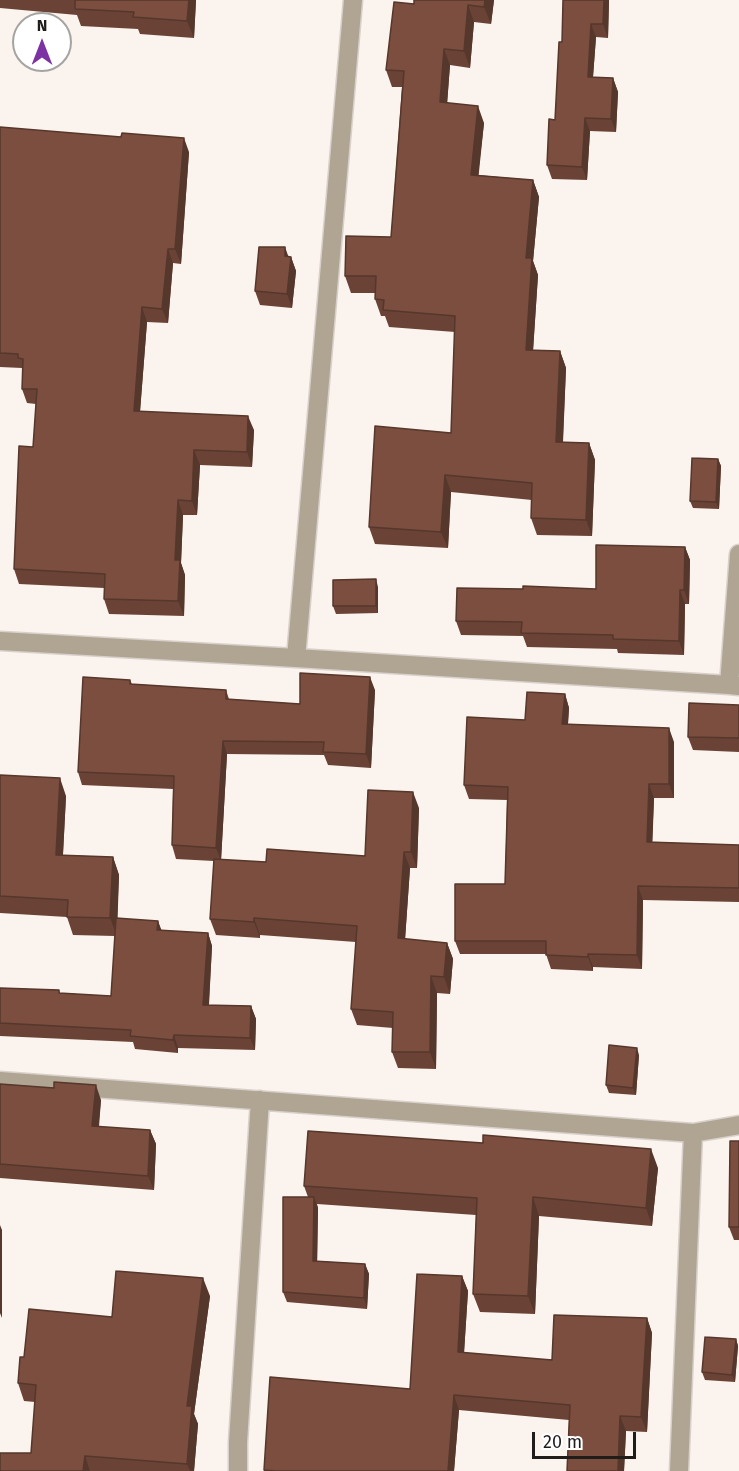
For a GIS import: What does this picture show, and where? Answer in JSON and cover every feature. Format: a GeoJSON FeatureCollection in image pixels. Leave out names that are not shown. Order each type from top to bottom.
{"type":"FeatureCollection","features":[{"type":"Feature","properties":{"kind":"street"},"geometry":{"type":"LineString","coordinates":[[296,658],[353,0]]}},
{"type":"Feature","properties":{"kind":"street"},"geometry":{"type":"LineString","coordinates":[[0,641],[734,686],[739,554]]}},
{"type":"Feature","properties":{"kind":"street"},"geometry":{"type":"LineString","coordinates":[[0,1081],[693,1133],[739,1125]]}},
{"type":"Feature","properties":{"kind":"street"},"geometry":{"type":"LineString","coordinates":[[238,1471],[260,1100]]}},
{"type":"Feature","properties":{"kind":"street"},"geometry":{"type":"LineString","coordinates":[[679,1471],[693,1133]]}},
{"type":"Feature","properties":{"kind":"building"},"geometry":{"type":"Polygon","coordinates":[[[75,0],[189,0],[187,21],[133,17],[134,12],[75,9],[75,0]]]}},
{"type":"Feature","properties":{"kind":"building"},"geometry":{"type":"Polygon","coordinates":[[[414,0],[485,0],[484,7],[468,5],[464,51],[444,49],[440,102],[478,106],[471,175],[533,180],[526,258],[532,258],[526,350],[560,351],[556,442],[589,443],[586,520],[531,518],[532,483],[445,475],[441,532],[369,527],[375,426],[451,433],[455,316],[383,310],[384,300],[375,299],[376,276],[345,276],[346,236],[391,237],[404,71],[386,70],[394,2],[414,4],[414,0]]]}},
{"type":"Feature","properties":{"kind":"building"},"geometry":{"type":"Polygon","coordinates":[[[563,0],[604,0],[603,24],[591,24],[588,77],[613,78],[611,119],[585,118],[582,167],[547,165],[549,119],[555,120],[563,0]]]}},
{"type":"Feature","properties":{"kind":"building"},"geometry":{"type":"Polygon","coordinates":[[[0,127],[121,137],[122,133],[184,138],[175,249],[168,249],[162,309],[142,307],[134,411],[248,416],[247,452],[194,450],[192,501],[178,500],[175,560],[180,560],[178,601],[104,599],[105,574],[14,569],[19,446],[33,447],[37,389],[22,389],[23,359],[18,358],[18,354],[0,353],[0,127]]]}},
{"type":"Feature","properties":{"kind":"building"},"geometry":{"type":"Polygon","coordinates":[[[259,247],[285,247],[285,256],[291,257],[287,294],[255,291],[259,247]]]}},
{"type":"Feature","properties":{"kind":"building"},"geometry":{"type":"Polygon","coordinates":[[[692,458],[718,459],[716,502],[690,501],[692,458]]]}},
{"type":"Feature","properties":{"kind":"building"},"geometry":{"type":"Polygon","coordinates":[[[596,545],[685,547],[684,590],[680,590],[679,641],[613,639],[613,635],[521,633],[522,622],[456,621],[457,588],[523,589],[523,586],[596,589],[596,545]]]}},
{"type":"Feature","properties":{"kind":"building"},"geometry":{"type":"Polygon","coordinates":[[[376,579],[376,606],[333,606],[333,580],[376,579]]]}},
{"type":"Feature","properties":{"kind":"building"},"geometry":{"type":"Polygon","coordinates":[[[300,673],[370,677],[366,754],[323,752],[324,742],[223,741],[216,848],[172,845],[174,776],[78,772],[83,677],[130,680],[130,684],[226,690],[226,699],[300,704],[300,673]]]}},
{"type":"Feature","properties":{"kind":"building"},"geometry":{"type":"Polygon","coordinates":[[[527,692],[565,694],[562,724],[669,728],[669,784],[649,784],[647,842],[739,845],[739,888],[638,886],[637,955],[588,954],[588,957],[546,955],[546,941],[455,941],[455,884],[505,884],[508,787],[464,785],[467,717],[525,720],[527,692]]]}},
{"type":"Feature","properties":{"kind":"building"},"geometry":{"type":"Polygon","coordinates":[[[689,703],[739,705],[739,738],[688,737],[689,703]]]}},
{"type":"Feature","properties":{"kind":"building"},"geometry":{"type":"Polygon","coordinates":[[[0,775],[60,778],[56,855],[113,857],[110,918],[67,917],[68,900],[0,896],[0,775]]]}},
{"type":"Feature","properties":{"kind":"building"},"geometry":{"type":"Polygon","coordinates":[[[368,790],[413,792],[411,852],[404,852],[398,938],[447,943],[444,977],[431,976],[430,1052],[392,1052],[393,1012],[351,1009],[357,926],[254,918],[254,922],[210,919],[214,859],[266,862],[267,849],[365,856],[368,790]]]}},
{"type":"Feature","properties":{"kind":"building"},"geometry":{"type":"Polygon","coordinates":[[[116,918],[158,921],[157,930],[208,933],[203,1005],[251,1006],[250,1038],[174,1035],[173,1040],[130,1036],[131,1030],[0,1023],[0,988],[59,990],[59,993],[111,996],[116,918]]]}},
{"type":"Feature","properties":{"kind":"building"},"geometry":{"type":"Polygon","coordinates":[[[609,1045],[637,1048],[633,1088],[606,1085],[609,1045]]]}},
{"type":"Feature","properties":{"kind":"building"},"geometry":{"type":"Polygon","coordinates":[[[54,1082],[96,1085],[92,1126],[150,1130],[148,1176],[0,1164],[0,1084],[54,1088],[54,1082]]]}},
{"type":"Feature","properties":{"kind":"building"},"geometry":{"type":"Polygon","coordinates":[[[308,1131],[483,1143],[483,1135],[651,1149],[646,1208],[533,1197],[528,1296],[473,1294],[477,1198],[304,1186],[308,1131]]]}},
{"type":"Feature","properties":{"kind":"building"},"geometry":{"type":"Polygon","coordinates":[[[730,1141],[739,1141],[739,1227],[729,1227],[730,1141]]]}},
{"type":"Feature","properties":{"kind":"building"},"geometry":{"type":"Polygon","coordinates":[[[283,1197],[314,1197],[313,1261],[365,1264],[364,1298],[283,1292],[283,1197]]]}},
{"type":"Feature","properties":{"kind":"building"},"geometry":{"type":"Polygon","coordinates":[[[116,1271],[203,1278],[187,1406],[192,1406],[187,1464],[85,1456],[83,1471],[0,1471],[0,1453],[31,1453],[36,1385],[18,1383],[20,1357],[24,1357],[29,1309],[112,1317],[116,1271]]]}},
{"type":"Feature","properties":{"kind":"building"},"geometry":{"type":"Polygon","coordinates":[[[417,1274],[462,1276],[458,1352],[552,1360],[554,1315],[647,1318],[641,1417],[620,1416],[618,1471],[567,1471],[570,1405],[454,1395],[448,1471],[264,1470],[270,1377],[410,1389],[417,1274]]]}},
{"type":"Feature","properties":{"kind":"building"},"geometry":{"type":"Polygon","coordinates":[[[705,1337],[736,1339],[732,1375],[702,1372],[705,1337]]]}}]}
